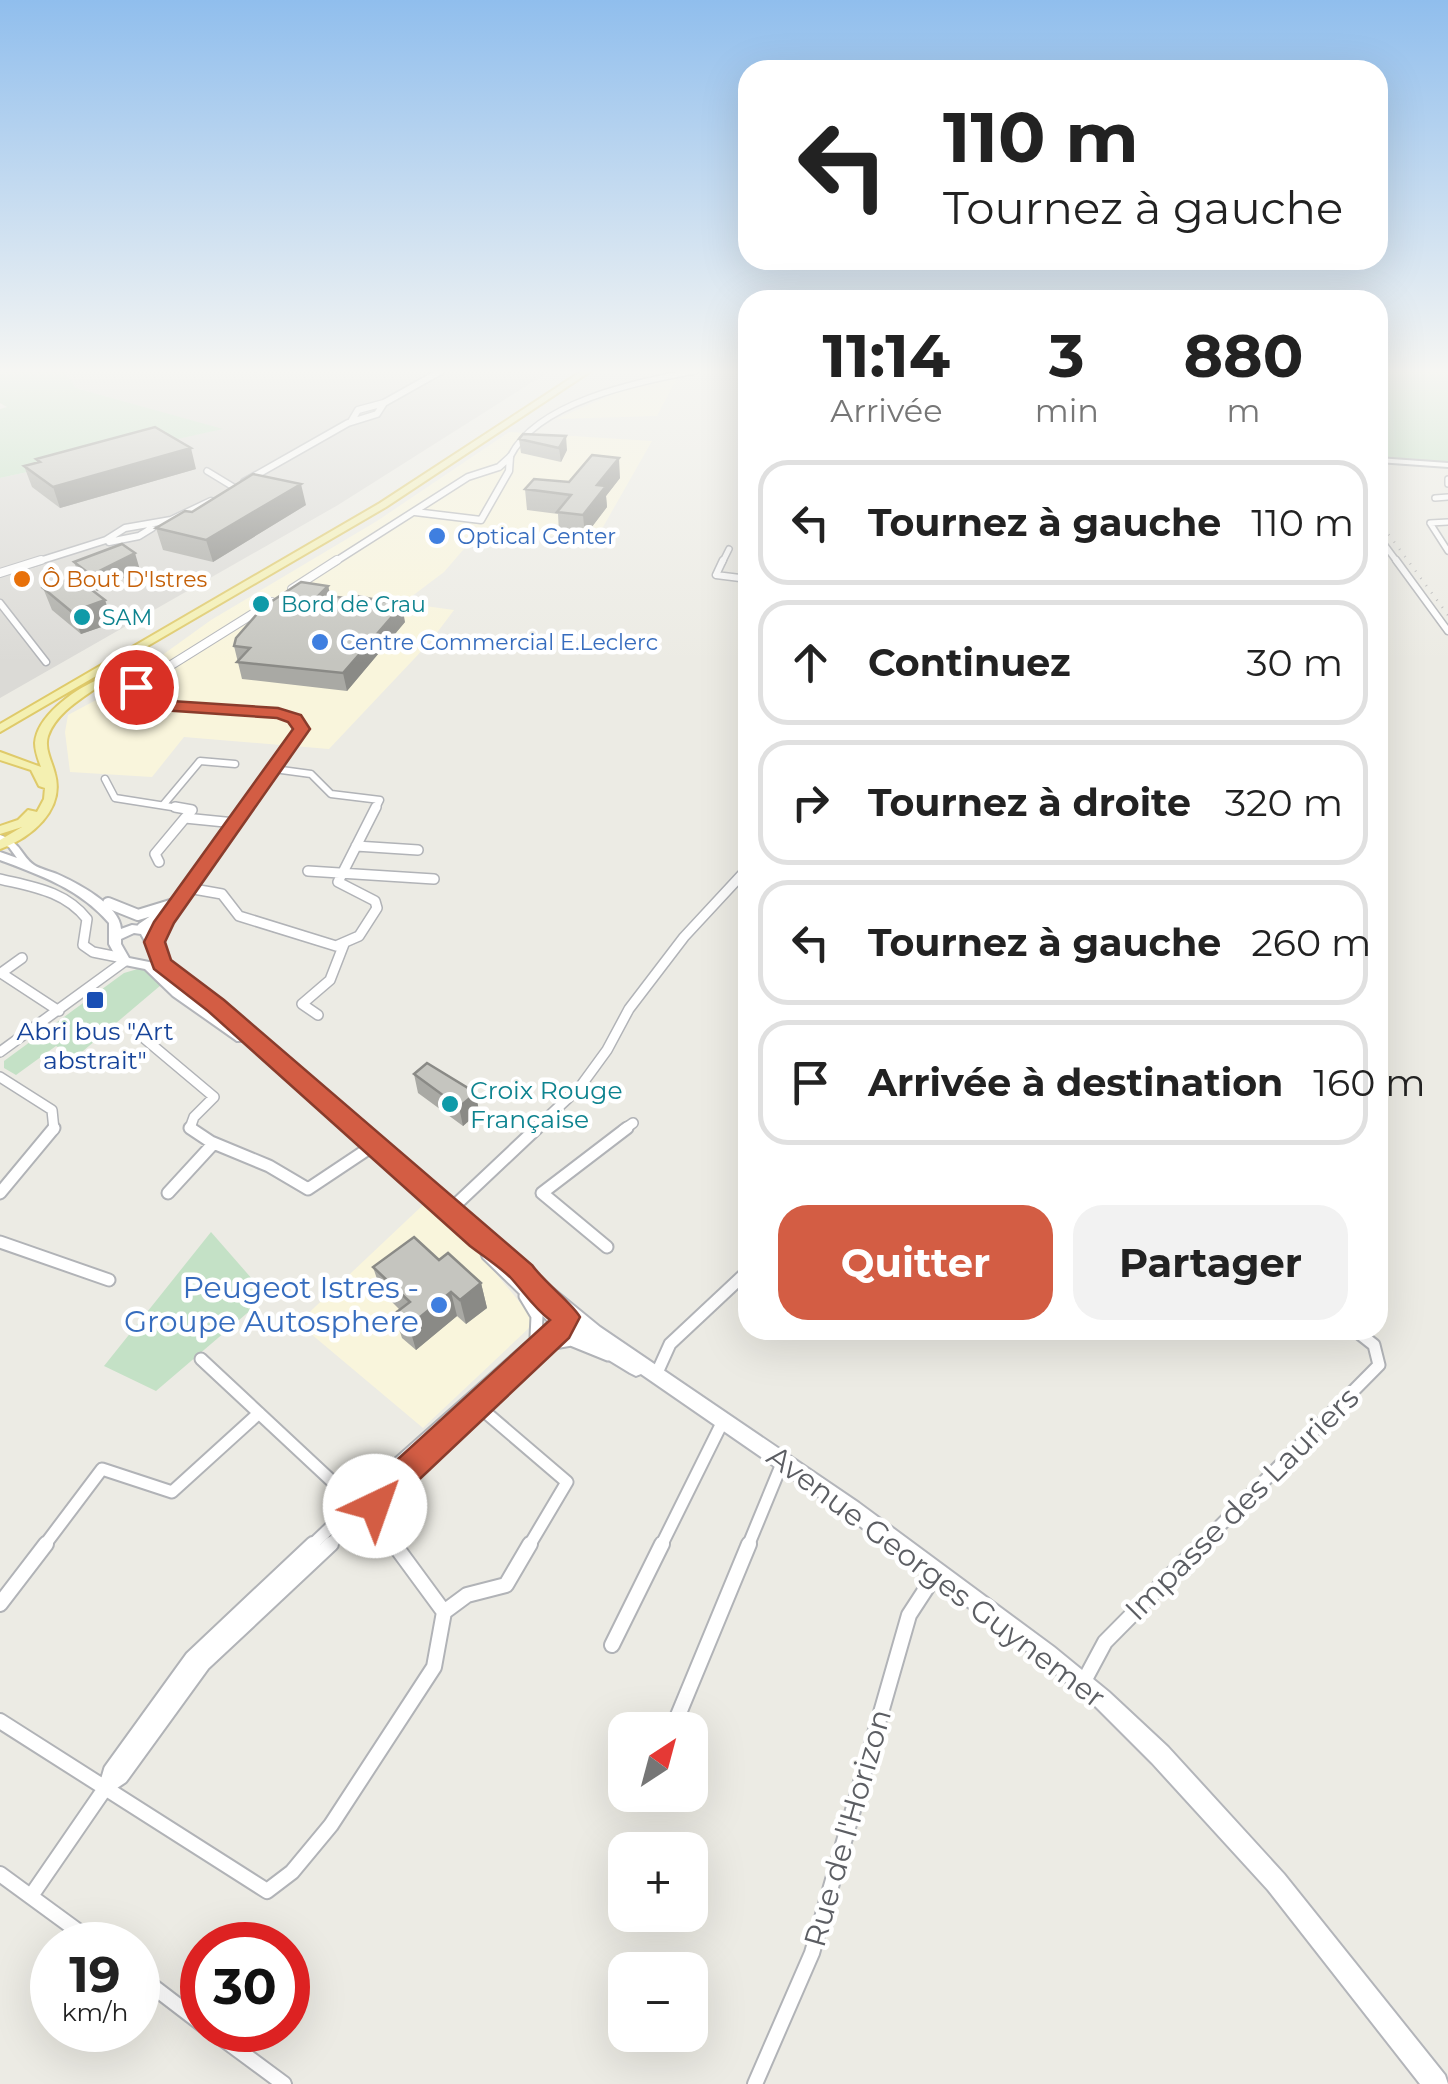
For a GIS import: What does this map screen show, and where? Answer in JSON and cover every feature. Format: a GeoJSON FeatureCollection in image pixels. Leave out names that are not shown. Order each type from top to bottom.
{"type":"FeatureCollection","features":[{"type":"Feature","properties":{"kind":"main road"},"geometry":{"type":"LineString","coordinates":[[0,730],[383,506],[440,468]]}},
{"type":"Feature","properties":{"kind":"main road"},"geometry":{"type":"LineString","coordinates":[[3,837],[35,824],[50,798],[51,778],[41,756],[43,734],[64,706],[281,565]]}},
{"type":"Feature","properties":{"kind":"main road"},"geometry":{"type":"LineString","coordinates":[[0,719],[100,671]]}},
{"type":"Feature","properties":{"kind":"main road"},"geometry":{"type":"LineString","coordinates":[[0,756],[24,761],[42,777],[41,803],[3,837]]}},
{"type":"Feature","properties":{"kind":"main road","name":"Avenue Georges Guynemer"},"geometry":{"type":"LineString","coordinates":[[3,837],[26,862],[73,879],[139,928],[167,969],[216,1006],[449,1211],[562,1320],[783,1461],[1083,1684],[1160,1755],[1276,1882],[1436,2084]]}},
{"type":"Feature","properties":{"kind":"main road"},"geometry":{"type":"LineString","coordinates":[[0,856],[52,875],[89,896],[115,922],[117,938],[131,962],[156,948]]}},
{"type":"Feature","properties":{"kind":"main road"},"geometry":{"type":"LineString","coordinates":[[117,938],[139,928]]}},
{"type":"Feature","properties":{"kind":"main road","name":"Avenue Georges Guynemer"},"geometry":{"type":"LineString","coordinates":[[131,962],[264,1050]]}},
{"type":"Feature","properties":{"kind":"main road","name":"Avenue Georges Guynemer"},"geometry":{"type":"LineString","coordinates":[[519,1277],[617,1354]]}},
{"type":"Feature","properties":{"kind":"street"},"geometry":{"type":"LineString","coordinates":[[0,573],[160,523],[269,468]]}},
{"type":"Feature","properties":{"kind":"street"},"geometry":{"type":"LineString","coordinates":[[156,948],[178,902],[302,729],[294,718],[267,712],[152,705],[138,697],[136,687],[468,477],[493,468]]}},
{"type":"Feature","properties":{"kind":"street"},"geometry":{"type":"LineString","coordinates":[[416,512],[481,520],[507,468]]}},
{"type":"Feature","properties":{"kind":"street"},"geometry":{"type":"LineString","coordinates":[[485,470],[505,477]]}},
{"type":"Feature","properties":{"kind":"street"},"geometry":{"type":"LineString","coordinates":[[207,471],[235,488]]}},
{"type":"Feature","properties":{"kind":"street"},"geometry":{"type":"LineString","coordinates":[[1436,498],[1448,497]]}},
{"type":"Feature","properties":{"kind":"street"},"geometry":{"type":"LineString","coordinates":[[1448,522],[1430,524],[1448,550]]}},
{"type":"Feature","properties":{"kind":"street"},"geometry":{"type":"LineString","coordinates":[[729,549],[716,575],[738,577]]}},
{"type":"Feature","properties":{"kind":"street"},"geometry":{"type":"LineString","coordinates":[[1388,550],[1448,631]]}},
{"type":"Feature","properties":{"kind":"street"},"geometry":{"type":"LineString","coordinates":[[0,603],[46,662]]}},
{"type":"Feature","properties":{"kind":"street"},"geometry":{"type":"LineString","coordinates":[[164,804],[200,762],[235,764]]}},
{"type":"Feature","properties":{"kind":"street"},"geometry":{"type":"LineString","coordinates":[[188,888],[222,894],[239,916],[284,933],[336,946],[359,936],[377,908],[368,895],[338,882],[380,800],[330,794],[311,774],[274,770]]}},
{"type":"Feature","properties":{"kind":"street"},"geometry":{"type":"LineString","coordinates":[[106,779],[114,798],[192,810],[155,854],[159,862]]}},
{"type":"Feature","properties":{"kind":"street"},"geometry":{"type":"LineString","coordinates":[[185,818],[235,823]]}},
{"type":"Feature","properties":{"kind":"street"},"geometry":{"type":"LineString","coordinates":[[356,846],[418,850]]}},
{"type":"Feature","properties":{"kind":"street"},"geometry":{"type":"LineString","coordinates":[[308,871],[434,878]]}},
{"type":"Feature","properties":{"kind":"street"},"geometry":{"type":"LineString","coordinates":[[0,879],[42,890],[74,904],[87,919],[83,945],[93,952],[131,962]]}},
{"type":"Feature","properties":{"kind":"street"},"geometry":{"type":"LineString","coordinates":[[449,1211],[580,1087],[607,1050],[629,1009],[684,937],[738,879]]}},
{"type":"Feature","properties":{"kind":"street"},"geometry":{"type":"LineString","coordinates":[[108,903],[138,914],[178,902]]}},
{"type":"Feature","properties":{"kind":"street"},"geometry":{"type":"LineString","coordinates":[[139,928],[178,902]]}},
{"type":"Feature","properties":{"kind":"street"},"geometry":{"type":"LineString","coordinates":[[93,952],[117,938]]}},
{"type":"Feature","properties":{"kind":"street"},"geometry":{"type":"LineString","coordinates":[[318,1016],[302,1004],[330,980],[344,944]]}},
{"type":"Feature","properties":{"kind":"street"},"geometry":{"type":"LineString","coordinates":[[22,958],[0,973],[59,1010]]}},
{"type":"Feature","properties":{"kind":"street"},"geometry":{"type":"LineString","coordinates":[[0,1052],[131,962]]}},
{"type":"Feature","properties":{"kind":"street"},"geometry":{"type":"LineString","coordinates":[[144,1039],[214,1097],[194,1116],[190,1128],[212,1144],[279,1172],[299,1187],[308,1189],[374,1145]]}},
{"type":"Feature","properties":{"kind":"street"},"geometry":{"type":"LineString","coordinates":[[0,1077],[52,1110],[54,1132],[0,1193]]}},
{"type":"Feature","properties":{"kind":"street"},"geometry":{"type":"LineString","coordinates":[[607,1247],[542,1193],[633,1123]]}},
{"type":"Feature","properties":{"kind":"street"},"geometry":{"type":"LineString","coordinates":[[168,1193],[212,1144]]}},
{"type":"Feature","properties":{"kind":"street"},"geometry":{"type":"LineString","coordinates":[[0,1242],[109,1280]]}},
{"type":"Feature","properties":{"kind":"street"},"geometry":{"type":"LineString","coordinates":[[519,1277],[537,1316],[538,1343]]}},
{"type":"Feature","properties":{"kind":"street"},"geometry":{"type":"LineString","coordinates":[[651,1374],[670,1344],[738,1281]]}},
{"type":"Feature","properties":{"kind":"street"},"geometry":{"type":"LineString","coordinates":[[106,1787],[121,1777],[212,1654],[352,1525],[372,1517],[374,1502],[562,1320]]}},
{"type":"Feature","properties":{"kind":"street"},"geometry":{"type":"LineString","coordinates":[[31,1896],[106,1787],[112,1770],[192,1658],[332,1526],[356,1496],[538,1343],[571,1340],[617,1354]]}},
{"type":"Feature","properties":{"kind":"street","name":"Impasse des Lauriers"},"geometry":{"type":"LineString","coordinates":[[1083,1684],[1105,1642],[1379,1366],[1374,1345],[1368,1340]]}},
{"type":"Feature","properties":{"kind":"street"},"geometry":{"type":"LineString","coordinates":[[201,1359],[356,1496],[374,1502]]}},
{"type":"Feature","properties":{"kind":"street"},"geometry":{"type":"LineString","coordinates":[[0,1721],[267,1891],[292,1872],[331,1825],[434,1667],[444,1612],[467,1595],[506,1585],[567,1482],[478,1405]]}},
{"type":"Feature","properties":{"kind":"street"},"geometry":{"type":"LineString","coordinates":[[0,1604],[102,1470],[172,1492],[259,1413]]}},
{"type":"Feature","properties":{"kind":"street"},"geometry":{"type":"LineString","coordinates":[[612,1644],[723,1420]]}},
{"type":"Feature","properties":{"kind":"street"},"geometry":{"type":"LineString","coordinates":[[679,1712],[783,1461]]}},
{"type":"Feature","properties":{"kind":"street"},"geometry":{"type":"LineString","coordinates":[[342,1512],[352,1525]]}},
{"type":"Feature","properties":{"kind":"street"},"geometry":{"type":"LineString","coordinates":[[372,1517],[414,1566],[420,1584],[444,1612]]}},
{"type":"Feature","properties":{"kind":"street","name":"Rue de l'Horizon"},"geometry":{"type":"LineString","coordinates":[[755,2084],[812,1953],[910,1615],[937,1572]]}},
{"type":"Feature","properties":{"kind":"street"},"geometry":{"type":"LineString","coordinates":[[0,1874],[66,1922]]}},
{"type":"Feature","properties":{"kind":"street"},"geometry":{"type":"LineString","coordinates":[[160,1992],[180,2007]]}},
{"type":"Feature","properties":{"kind":"street"},"geometry":{"type":"LineString","coordinates":[[241,2052],[284,2084]]}},
{"type":"Feature","properties":{"kind":"shaded area"},"geometry":{"type":"Polygon","coordinates":[[[44,468],[396,468],[0,698],[0,478],[44,468]]]}},
{"type":"Feature","properties":{"kind":"shaded area"},"geometry":{"type":"Polygon","coordinates":[[[455,468],[636,468],[595,541],[482,528],[444,572],[403,603],[454,610],[430,642],[329,749],[184,737],[152,777],[70,772],[65,732],[68,715],[111,692],[211,620],[377,521],[455,468]]]}},
{"type":"Feature","properties":{"kind":"shaded area"},"geometry":{"type":"Polygon","coordinates":[[[423,1205],[473,1246],[532,1317],[529,1328],[423,1428],[298,1323],[423,1205]]]}},
{"type":"Feature","properties":{"kind":"green space"},"geometry":{"type":"Polygon","coordinates":[[[0,468],[44,468],[0,478],[0,468]]]}},
{"type":"Feature","properties":{"kind":"green space"},"geometry":{"type":"Polygon","coordinates":[[[141,968],[161,985],[76,1057],[56,1046],[16,1075],[4,1068],[4,1061],[124,973],[141,968]]]}},
{"type":"Feature","properties":{"kind":"green space"},"geometry":{"type":"Polygon","coordinates":[[[211,1232],[267,1296],[156,1391],[104,1366],[211,1232]]]}},
{"type":"Feature","properties":{"kind":"building"},"geometry":{"type":"Polygon","coordinates":[[[27,468],[119,468],[53,487],[27,468]]]}},
{"type":"Feature","properties":{"kind":"building"},"geometry":{"type":"Polygon","coordinates":[[[581,468],[611,468],[597,485],[606,486],[583,515],[557,512],[571,495],[525,489],[534,479],[569,482],[581,468]]]}},
{"type":"Feature","properties":{"kind":"building"},"geometry":{"type":"Polygon","coordinates":[[[253,474],[301,484],[206,540],[156,528],[185,511],[192,512],[253,474]]]}},
{"type":"Feature","properties":{"kind":"building"},"geometry":{"type":"Polygon","coordinates":[[[122,544],[135,553],[91,575],[74,562],[122,544]]]}},
{"type":"Feature","properties":{"kind":"building"},"geometry":{"type":"Polygon","coordinates":[[[75,577],[105,600],[72,612],[43,588],[75,577]]]}},
{"type":"Feature","properties":{"kind":"building","name":"Centre Commercial E.Leclerc"},"geometry":{"type":"Polygon","coordinates":[[[301,582],[328,586],[319,595],[355,599],[358,596],[402,605],[343,673],[237,662],[250,648],[234,646],[236,638],[263,607],[301,582]]]}},
{"type":"Feature","properties":{"kind":"building"},"geometry":{"type":"Polygon","coordinates":[[[427,1063],[476,1093],[459,1107],[414,1074],[427,1063]]]}},
{"type":"Feature","properties":{"kind":"building"},"geometry":{"type":"Polygon","coordinates":[[[414,1237],[439,1260],[448,1253],[481,1283],[460,1300],[451,1292],[409,1326],[394,1314],[410,1302],[373,1267],[414,1237]]]}},
{"type":"Feature","properties":{"kind":"railway"},"geometry":{"type":"LineString","coordinates":[[1388,534],[1448,615]]}},
{"type":"Feature","properties":{"kind":"place","name":"Optical Center"},"geometry":{"type":"Point","coordinates":[437,536]}},
{"type":"Feature","properties":{"kind":"place","name":"Ô Bout D'Istres"},"geometry":{"type":"Point","coordinates":[22,579]}},
{"type":"Feature","properties":{"kind":"place","name":"Bord de Crau"},"geometry":{"type":"Point","coordinates":[261,604]}},
{"type":"Feature","properties":{"kind":"place","name":"SAM"},"geometry":{"type":"Point","coordinates":[82,617]}},
{"type":"Feature","properties":{"kind":"place","name":"Centre Commercial E.Leclerc"},"geometry":{"type":"Point","coordinates":[320,642]}},
{"type":"Feature","properties":{"kind":"place","name":"Abri bus \"Art abstrait\""},"geometry":{"type":"Point","coordinates":[95,1000]}},
{"type":"Feature","properties":{"kind":"place","name":"Croix Rouge Française"},"geometry":{"type":"Point","coordinates":[450,1104]}},
{"type":"Feature","properties":{"kind":"place","name":"Peugeot Istres - Groupe Autosphere"},"geometry":{"type":"Point","coordinates":[439,1305]}},
{"type":"Feature","properties":{"kind":"route"},"geometry":{"type":"LineString","coordinates":[[136,687],[138,697],[152,705],[278,713],[294,718],[302,729],[164,922],[155,942],[162,964],[252,1036],[479,1238],[502,1254],[522,1272],[540,1297],[566,1317],[559,1330],[374,1502],[375,1506]]}}]}
